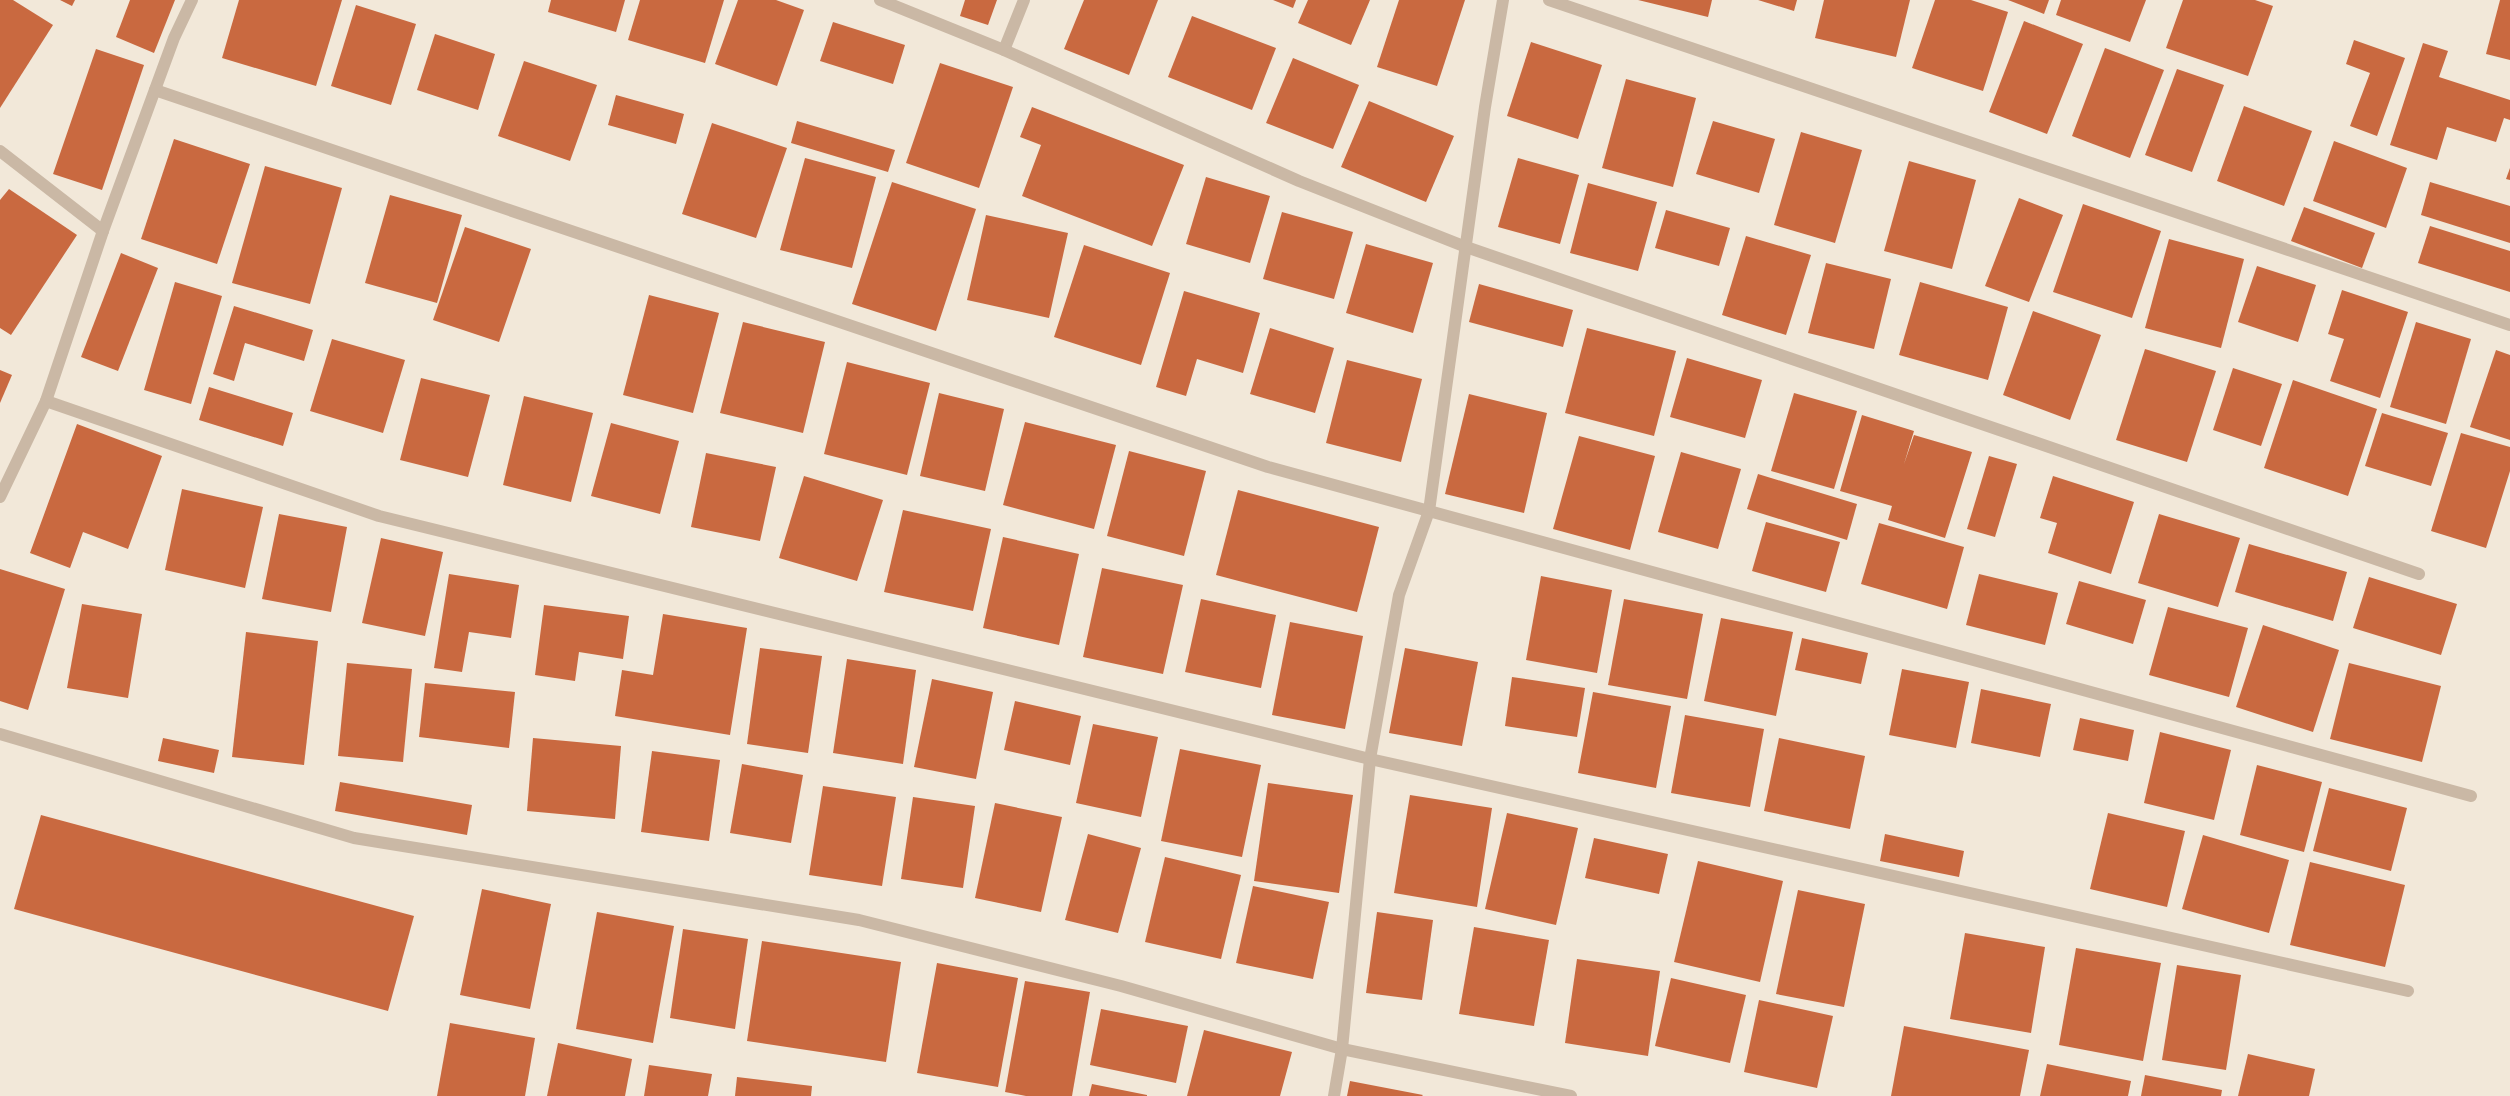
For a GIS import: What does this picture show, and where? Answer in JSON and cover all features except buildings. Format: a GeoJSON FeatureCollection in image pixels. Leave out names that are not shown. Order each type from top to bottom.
{"type":"FeatureCollection","features":[{"type":"Feature","properties":{"kind":"street"},"geometry":{"type":"LineString","coordinates":[[0,497],[46,401],[103,231],[174,38],[192,0]]}},
{"type":"Feature","properties":{"kind":"street"},"geometry":{"type":"LineString","coordinates":[[880,0],[1004,50],[1299,181],[1466,247],[2420,574]]}},
{"type":"Feature","properties":{"kind":"street"},"geometry":{"type":"LineString","coordinates":[[1004,50],[1024,0]]}},
{"type":"Feature","properties":{"kind":"street"},"geometry":{"type":"LineString","coordinates":[[1334,1096],[1342,1050],[1370,759],[1399,595],[1429,511],[1485,107],[1503,0]]}},
{"type":"Feature","properties":{"kind":"street"},"geometry":{"type":"LineString","coordinates":[[1549,0],[2510,325]]}},
{"type":"Feature","properties":{"kind":"street"},"geometry":{"type":"LineString","coordinates":[[155,90],[1268,467],[2472,796]]}},
{"type":"Feature","properties":{"kind":"street"},"geometry":{"type":"LineString","coordinates":[[0,151],[103,231]]}},
{"type":"Feature","properties":{"kind":"street"},"geometry":{"type":"LineString","coordinates":[[46,401],[379,516],[1370,759],[2408,991]]}},
{"type":"Feature","properties":{"kind":"street"},"geometry":{"type":"LineString","coordinates":[[0,734],[354,838],[859,920],[1121,986],[1342,1050],[1571,1096]]}}]}
